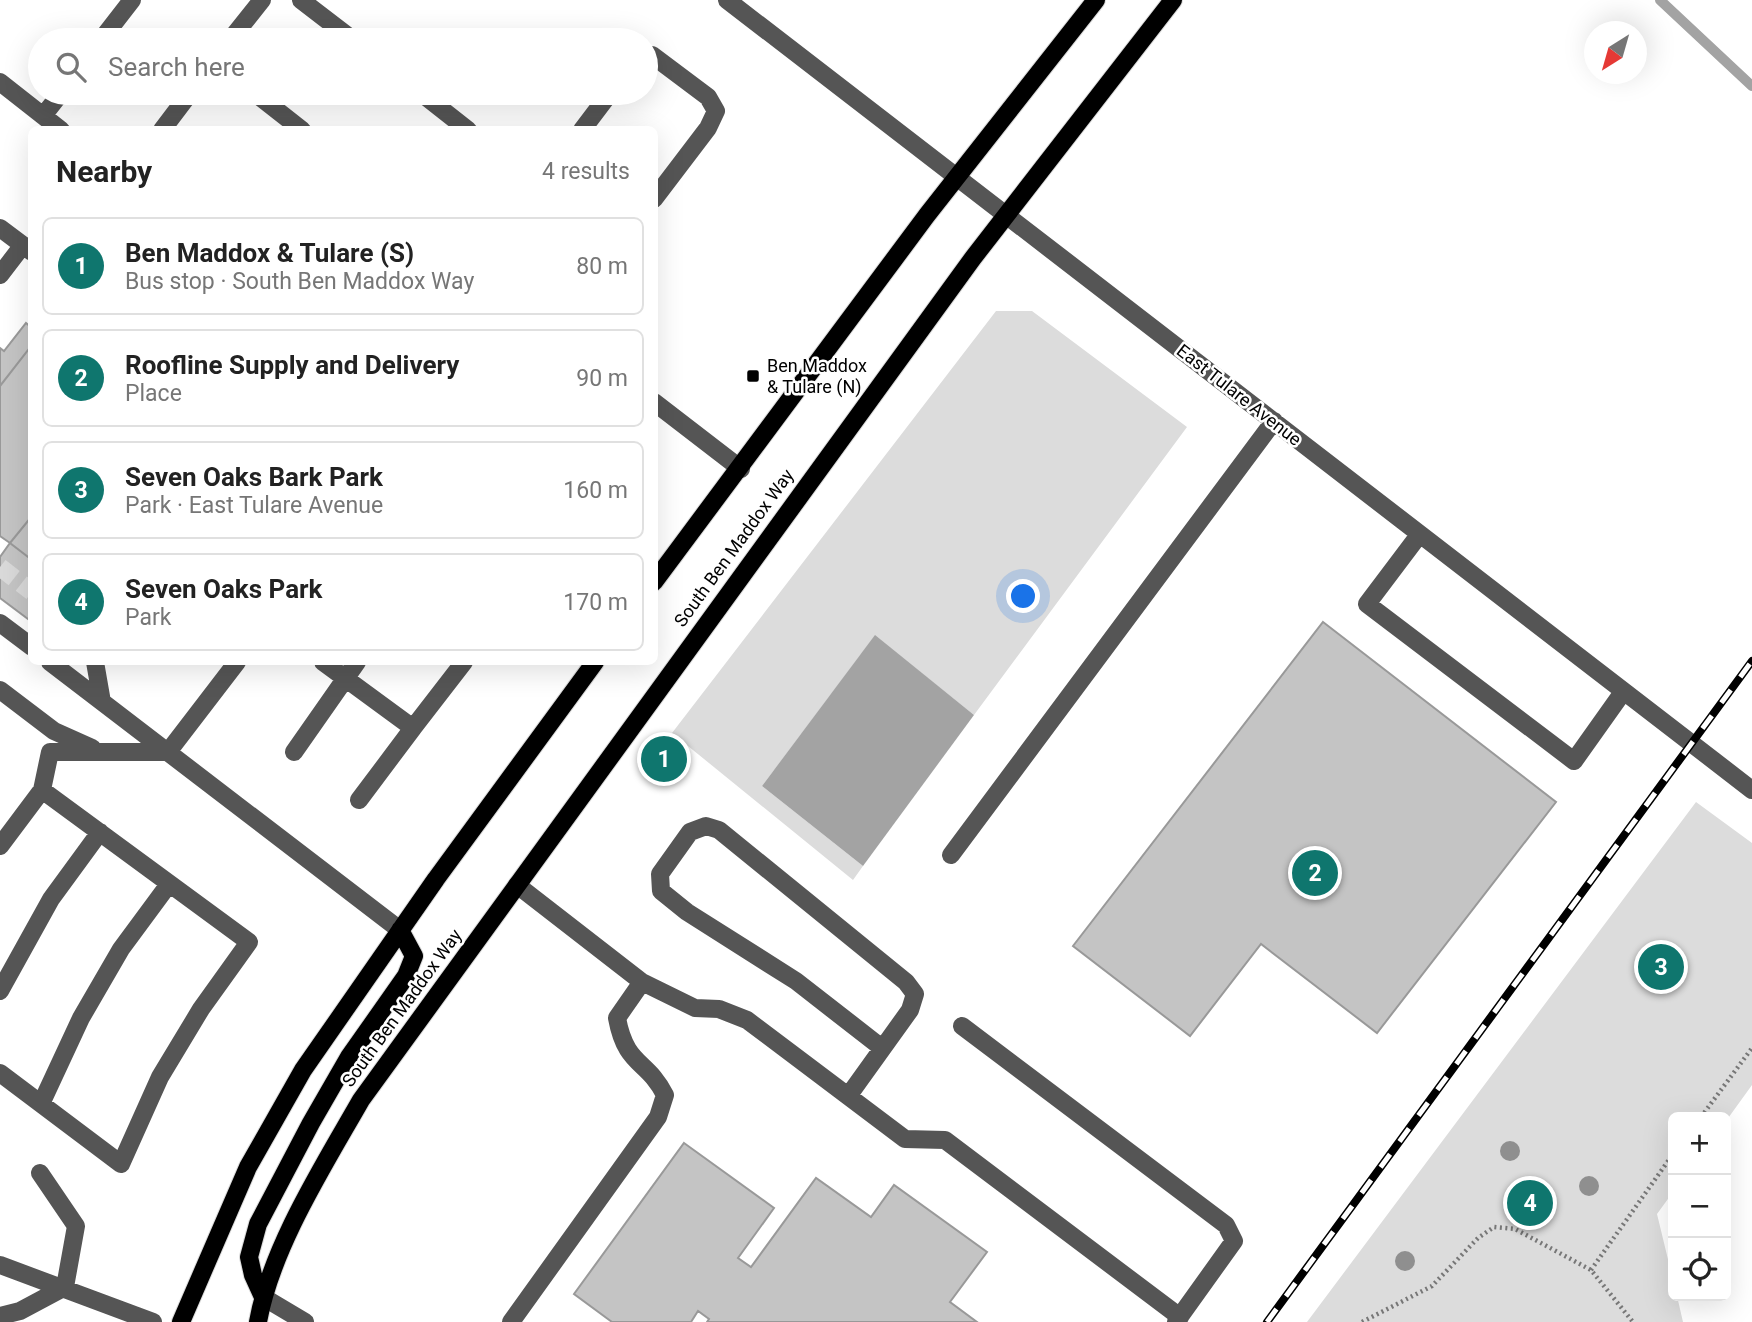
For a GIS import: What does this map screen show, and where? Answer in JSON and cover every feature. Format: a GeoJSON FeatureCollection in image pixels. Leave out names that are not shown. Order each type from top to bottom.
{"type":"FeatureCollection","features":[{"type":"Feature","properties":{"kind":"main road"},"geometry":{"type":"LineString","coordinates":[[658,577],[958,177],[1096,0]]}},
{"type":"Feature","properties":{"kind":"main road","name":"South Ben Maddox Way"},"geometry":{"type":"LineString","coordinates":[[258,1322],[263,1297],[309,1193],[361,1100],[1007,215],[1174,0]]}},
{"type":"Feature","properties":{"kind":"main road"},"geometry":{"type":"LineString","coordinates":[[181,1322],[248,1167],[303,1070],[400,930],[593,665]]}},
{"type":"Feature","properties":{"kind":"main road"},"geometry":{"type":"LineString","coordinates":[[263,1297],[253,1275],[249,1257],[252,1240],[272,1195],[349,1057],[406,976],[414,956],[400,930]]}},
{"type":"Feature","properties":{"kind":"street"},"geometry":{"type":"LineString","coordinates":[[110,28],[132,0]]}},
{"type":"Feature","properties":{"kind":"street"},"geometry":{"type":"LineString","coordinates":[[240,28],[262,0]]}},
{"type":"Feature","properties":{"kind":"street"},"geometry":{"type":"LineString","coordinates":[[301,0],[337,28]]}},
{"type":"Feature","properties":{"kind":"street","name":"East Tulare Avenue"},"geometry":{"type":"LineString","coordinates":[[727,0],[1752,790]]}},
{"type":"Feature","properties":{"kind":"street"},"geometry":{"type":"LineString","coordinates":[[658,60],[708,97],[716,111],[708,128],[658,193]]}},
{"type":"Feature","properties":{"kind":"street"},"geometry":{"type":"LineString","coordinates":[[0,82],[28,104]]}},
{"type":"Feature","properties":{"kind":"street"},"geometry":{"type":"LineString","coordinates":[[29,105],[56,126]]}},
{"type":"Feature","properties":{"kind":"street"},"geometry":{"type":"LineString","coordinates":[[43,116],[52,105]]}},
{"type":"Feature","properties":{"kind":"street"},"geometry":{"type":"LineString","coordinates":[[165,126],[181,105]]}},
{"type":"Feature","properties":{"kind":"street"},"geometry":{"type":"LineString","coordinates":[[270,105],[297,126]]}},
{"type":"Feature","properties":{"kind":"street"},"geometry":{"type":"LineString","coordinates":[[436,105],[463,126]]}},
{"type":"Feature","properties":{"kind":"street"},"geometry":{"type":"LineString","coordinates":[[585,126],[601,105]]}},
{"type":"Feature","properties":{"kind":"street"},"geometry":{"type":"LineString","coordinates":[[0,228],[27,248],[0,275]]}},
{"type":"Feature","properties":{"kind":"street"},"geometry":{"type":"LineString","coordinates":[[658,405],[741,469]]}},
{"type":"Feature","properties":{"kind":"street"},"geometry":{"type":"LineString","coordinates":[[951,855],[1273,421]]}},
{"type":"Feature","properties":{"kind":"street"},"geometry":{"type":"LineString","coordinates":[[1419,535],[1367,604],[1574,761],[1623,692]]}},
{"type":"Feature","properties":{"kind":"street"},"geometry":{"type":"LineString","coordinates":[[0,623],[28,644]]}},
{"type":"Feature","properties":{"kind":"street"},"geometry":{"type":"LineString","coordinates":[[54,665],[400,930]]}},
{"type":"Feature","properties":{"kind":"street"},"geometry":{"type":"LineString","coordinates":[[95,665],[102,702]]}},
{"type":"Feature","properties":{"kind":"street"},"geometry":{"type":"LineString","coordinates":[[168,752],[235,665]]}},
{"type":"Feature","properties":{"kind":"street"},"geometry":{"type":"LineString","coordinates":[[327,665],[413,728]]}},
{"type":"Feature","properties":{"kind":"street"},"geometry":{"type":"LineString","coordinates":[[294,752],[355,665]]}},
{"type":"Feature","properties":{"kind":"street"},"geometry":{"type":"LineString","coordinates":[[359,800],[462,665]]}},
{"type":"Feature","properties":{"kind":"street"},"geometry":{"type":"LineString","coordinates":[[0,690],[54,731],[98,751]]}},
{"type":"Feature","properties":{"kind":"street"},"geometry":{"type":"LineString","coordinates":[[0,846],[43,790],[50,752],[168,752]]}},
{"type":"Feature","properties":{"kind":"street"},"geometry":{"type":"LineString","coordinates":[[0,1073],[121,1164],[160,1077],[201,1009],[249,942],[43,790]]}},
{"type":"Feature","properties":{"kind":"street"},"geometry":{"type":"LineString","coordinates":[[849,1096],[910,1010],[915,994],[906,982],[719,830],[706,826],[690,832],[660,874],[661,891],[687,912],[796,981],[883,1048]]}},
{"type":"Feature","properties":{"kind":"street"},"geometry":{"type":"LineString","coordinates":[[0,991],[51,899],[100,832]]}},
{"type":"Feature","properties":{"kind":"street"},"geometry":{"type":"LineString","coordinates":[[41,1104],[88,1007],[121,949],[169,884]]}},
{"type":"Feature","properties":{"kind":"street"},"geometry":{"type":"LineString","coordinates":[[516,885],[642,982],[683,1004],[719,1009],[747,1020],[905,1139],[945,1140],[1178,1319],[1234,1241],[1226,1225],[962,1026]]}},
{"type":"Feature","properties":{"kind":"street"},"geometry":{"type":"LineString","coordinates":[[511,1322],[658,1117],[665,1095],[658,1080],[632,1059],[621,1040],[617,1018],[642,982]]}},
{"type":"Feature","properties":{"kind":"street"},"geometry":{"type":"LineString","coordinates":[[40,1173],[76,1226],[65,1287]]}},
{"type":"Feature","properties":{"kind":"street"},"geometry":{"type":"LineString","coordinates":[[0,1265],[153,1322]]}},
{"type":"Feature","properties":{"kind":"street"},"geometry":{"type":"LineString","coordinates":[[0,1316],[20,1311],[65,1287]]}},
{"type":"Feature","properties":{"kind":"street"},"geometry":{"type":"LineString","coordinates":[[263,1297],[305,1322]]}},
{"type":"Feature","properties":{"kind":"street"},"geometry":{"type":"LineString","coordinates":[[0,1306],[20,1311]]}},
{"type":"Feature","properties":{"kind":"path"},"geometry":{"type":"LineString","coordinates":[[1705,1112],[1752,1048]]}},
{"type":"Feature","properties":{"kind":"path"},"geometry":{"type":"LineString","coordinates":[[1591,1270],[1668,1161]]}},
{"type":"Feature","properties":{"kind":"path"},"geometry":{"type":"LineString","coordinates":[[1362,1322],[1432,1286],[1478,1238],[1493,1227],[1515,1229],[1591,1270],[1633,1322]]}},
{"type":"Feature","properties":{"kind":"shaded area"},"geometry":{"type":"Polygon","coordinates":[[[996,311],[1032,311],[1187,427],[974,715],[875,636],[762,786],[863,866],[853,880],[672,733],[996,311]]]}},
{"type":"Feature","properties":{"kind":"shaded area"},"geometry":{"type":"Polygon","coordinates":[[[875,635],[974,715],[863,866],[762,786],[875,635]]]}},
{"type":"Feature","properties":{"kind":"shaded area"},"geometry":{"type":"Polygon","coordinates":[[[1696,802],[1752,843],[1752,1085],[1731,1114],[1668,1112],[1668,1199],[1657,1214],[1668,1259],[1668,1301],[1678,1301],[1683,1322],[1307,1322],[1696,802]]]}},
{"type":"Feature","properties":{"kind":"building"},"geometry":{"type":"Polygon","coordinates":[[[26,323],[28,325],[28,350],[0,386],[0,348],[4,351],[26,323]]]}},
{"type":"Feature","properties":{"kind":"building"},"geometry":{"type":"Polygon","coordinates":[[[28,350],[28,521],[10,543],[0,536],[0,386],[28,350]]]}},
{"type":"Feature","properties":{"kind":"building"},"geometry":{"type":"Polygon","coordinates":[[[28,521],[28,557],[10,543],[28,521]]]}},
{"type":"Feature","properties":{"kind":"building"},"geometry":{"type":"Polygon","coordinates":[[[10,543],[28,557],[28,619],[0,598],[0,557],[10,543]]]}},
{"type":"Feature","properties":{"kind":"building"},"geometry":{"type":"Polygon","coordinates":[[[1323,622],[1556,802],[1377,1033],[1261,944],[1190,1036],[1073,946],[1323,622]]]}},
{"type":"Feature","properties":{"kind":"building"},"geometry":{"type":"Polygon","coordinates":[[[684,1143],[774,1208],[738,1258],[751,1267],[816,1178],[871,1217],[894,1185],[987,1252],[950,1302],[977,1322],[707,1322],[709,1319],[698,1311],[691,1322],[612,1322],[574,1294],[684,1143]]]}},
{"type":"Feature","properties":{"kind":"waterway"},"geometry":{"type":"LineString","coordinates":[[1660,0],[1752,86]]}},
{"type":"Feature","properties":{"kind":"tunnel"},"geometry":{"type":"LineString","coordinates":[[0,567],[28,589]]}},
{"type":"Feature","properties":{"kind":"railway"},"geometry":{"type":"LineString","coordinates":[[1267,1322],[1752,661]]}},
{"type":"Feature","properties":{"kind":"place","name":"Ben Maddox & Tulare (N)"},"geometry":{"type":"Point","coordinates":[753,376]}},
{"type":"Feature","properties":{"kind":"place","name":"Ben Maddox & Tulare (S)"},"geometry":{"type":"Point","coordinates":[664,759]}},
{"type":"Feature","properties":{"kind":"place","name":"Roofline Supply and Delivery"},"geometry":{"type":"Point","coordinates":[1315,873]}},
{"type":"Feature","properties":{"kind":"place","name":"Seven Oaks Bark Park"},"geometry":{"type":"Point","coordinates":[1661,967]}},
{"type":"Feature","properties":{"kind":"place","name":"Seven Oaks Park"},"geometry":{"type":"Point","coordinates":[1530,1203]}}]}
